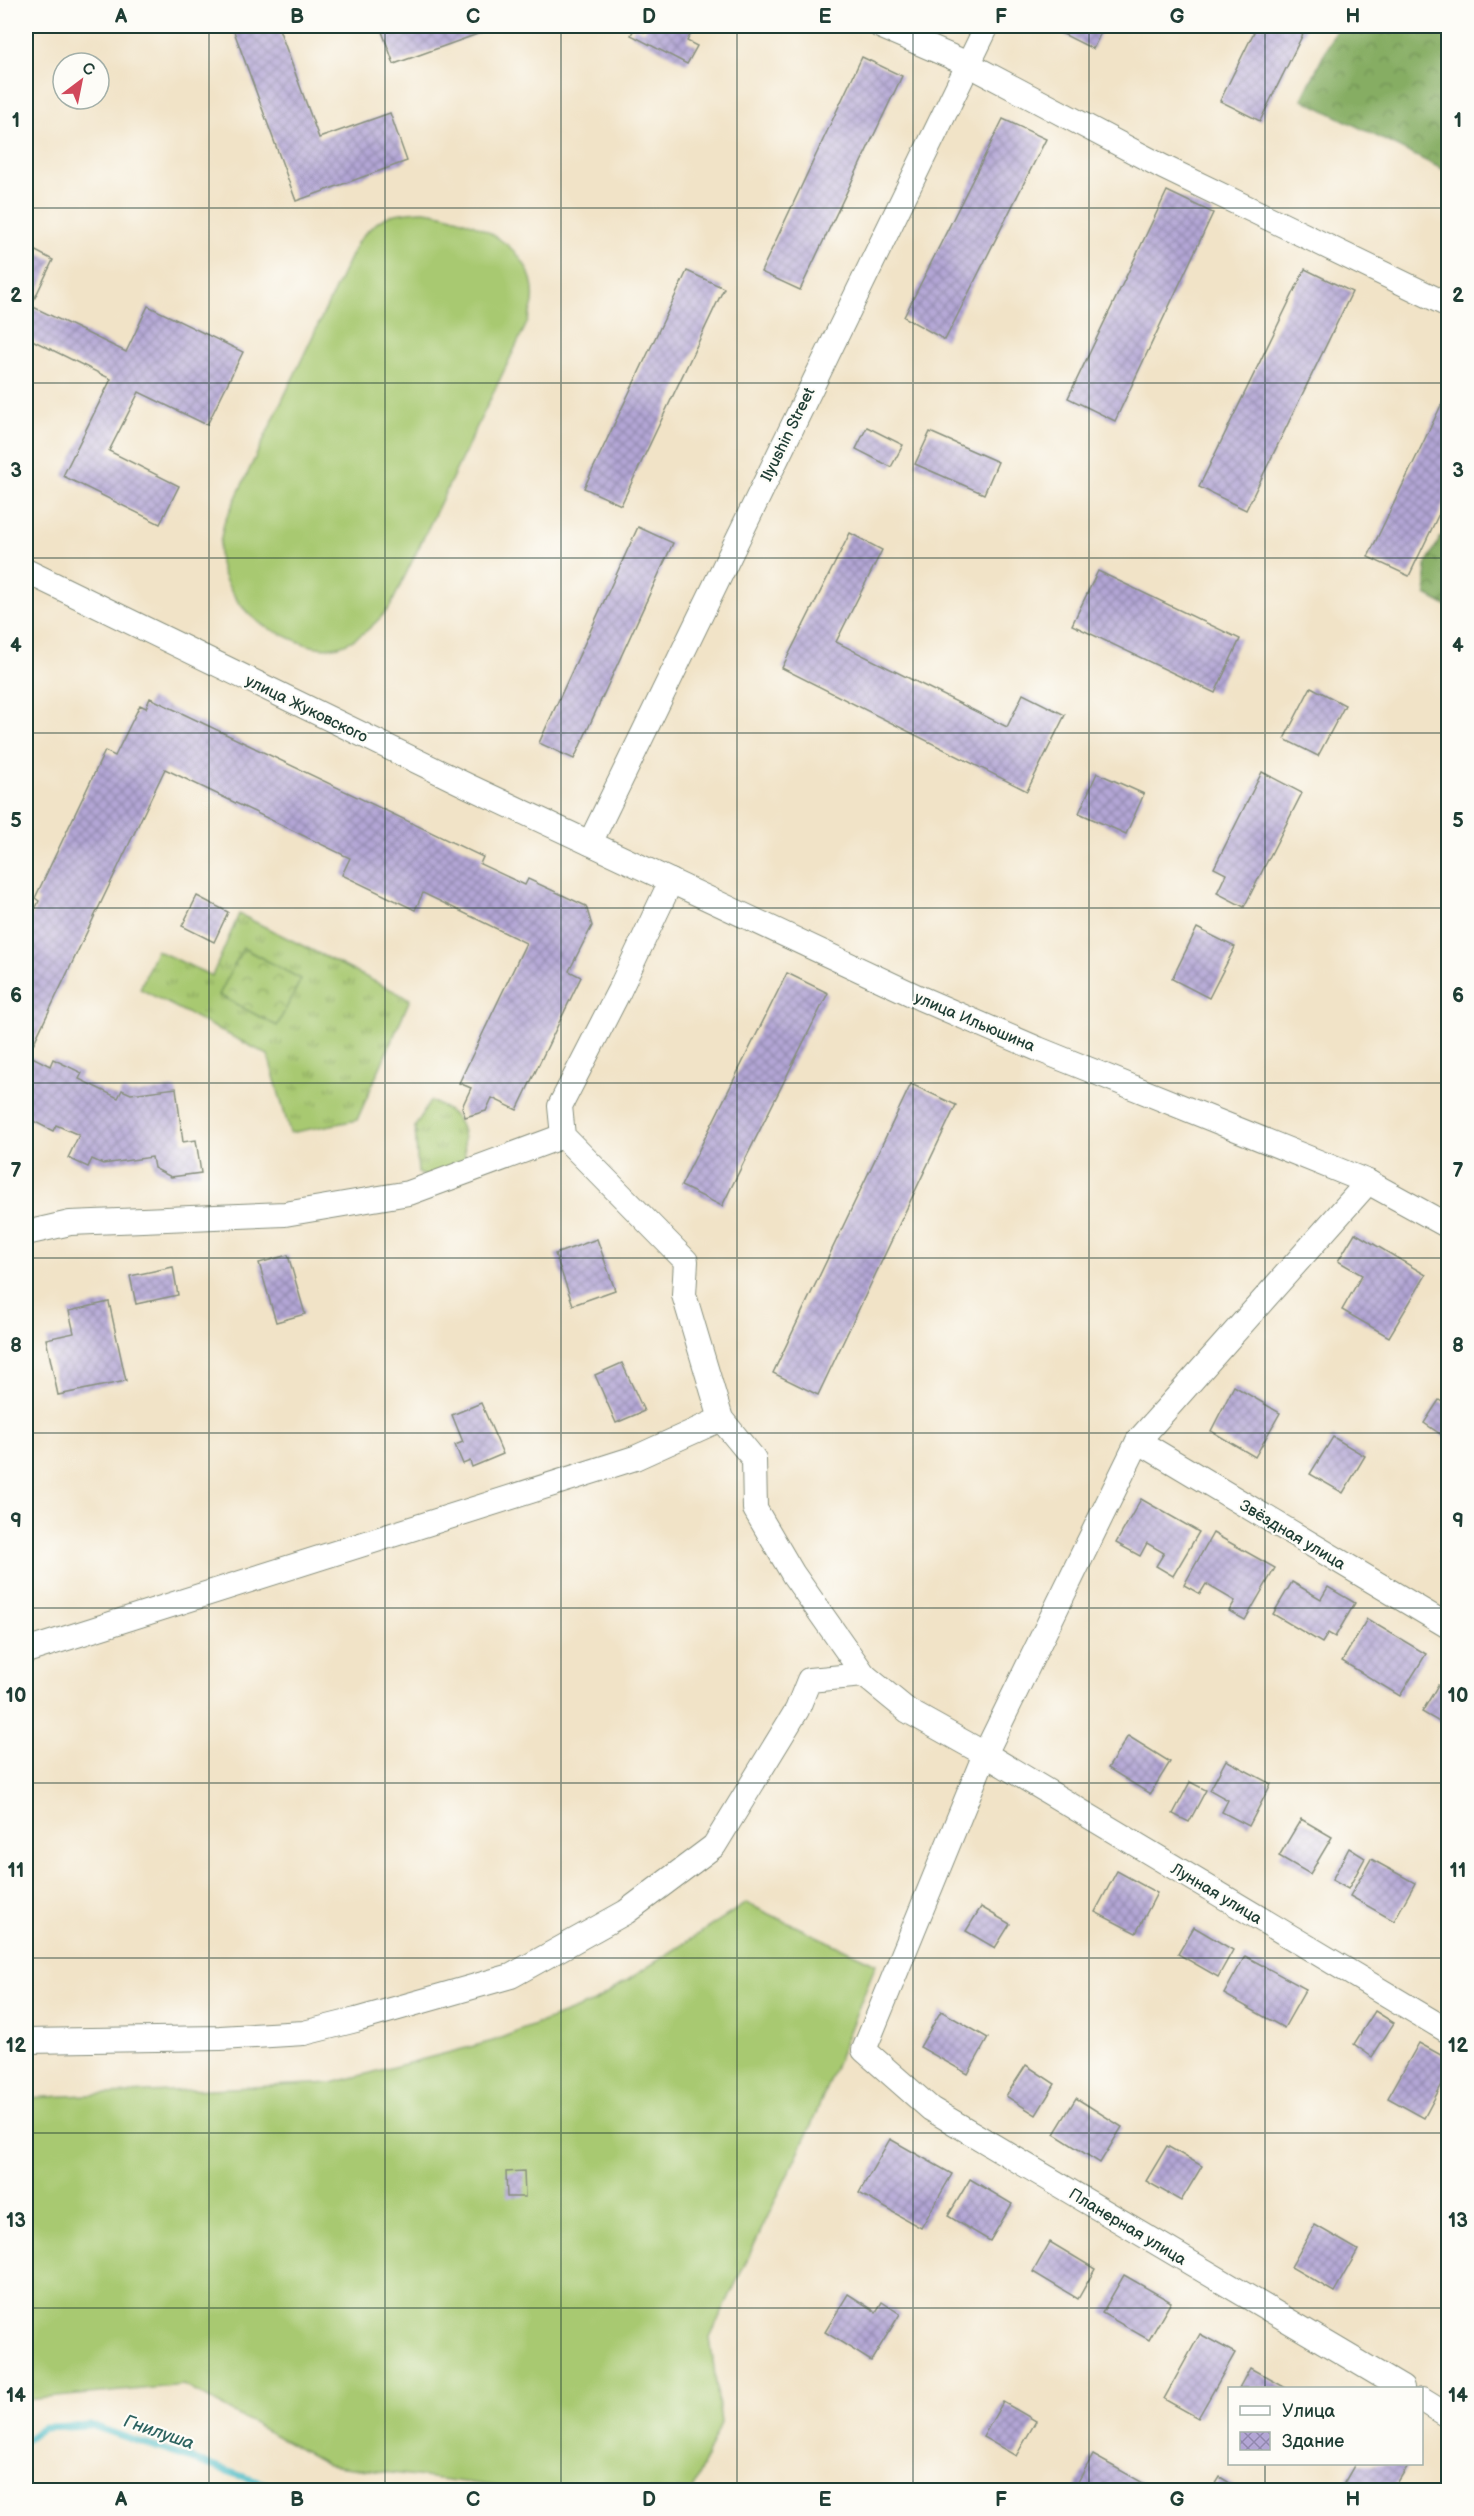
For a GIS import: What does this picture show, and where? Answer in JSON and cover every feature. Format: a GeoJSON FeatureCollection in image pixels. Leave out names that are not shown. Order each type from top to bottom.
{"type":"FeatureCollection","features":[{"type":"Feature","properties":{"kind":"street"},"geometry":{"type":"LineString","coordinates":[[880,26],[968,64],[1163,167],[1449,305]]}},
{"type":"Feature","properties":{"kind":"street","name":"Ilyushin Street"},"geometry":{"type":"LineString","coordinates":[[590,843],[987,26]]}},
{"type":"Feature","properties":{"kind":"street","name":"улица Жуковского"},"geometry":{"type":"LineString","coordinates":[[26,571],[590,843]]}},
{"type":"Feature","properties":{"kind":"street","name":"улица Ильюшина"},"geometry":{"type":"LineString","coordinates":[[590,843],[920,998],[1368,1182],[1449,1226]]}},
{"type":"Feature","properties":{"kind":"street"},"geometry":{"type":"LineString","coordinates":[[26,1651],[635,1458],[721,1419],[684,1294],[686,1261],[563,1136],[560,1106],[671,881]]}},
{"type":"Feature","properties":{"kind":"street"},"geometry":{"type":"LineString","coordinates":[[26,1233],[70,1223],[285,1215],[398,1195],[409,1193],[563,1136]]}},
{"type":"Feature","properties":{"kind":"street"},"geometry":{"type":"LineString","coordinates":[[985,1754],[1138,1441],[1368,1182]]}},
{"type":"Feature","properties":{"kind":"street","name":"Лунная улица"},"geometry":{"type":"LineString","coordinates":[[721,1419],[754,1459],[755,1509],[793,1574],[864,1675],[908,1711],[985,1754],[1449,2031]]}},
{"type":"Feature","properties":{"kind":"street","name":"Звёздная улица"},"geometry":{"type":"LineString","coordinates":[[1138,1441],[1449,1626]]}},
{"type":"Feature","properties":{"kind":"street"},"geometry":{"type":"LineString","coordinates":[[26,2041],[220,2038],[304,2032],[356,2020],[511,1976],[626,1912],[714,1846],[797,1710],[809,1680],[864,1675]]}},
{"type":"Feature","properties":{"kind":"street","name":"Планерная улица"},"geometry":{"type":"LineString","coordinates":[[985,1754],[864,2050],[931,2109],[1400,2387]]}},
{"type":"Feature","properties":{"kind":"street"},"geometry":{"type":"LineString","coordinates":[[1423,2401],[1449,2416]]}},
{"type":"Feature","properties":{"kind":"green space"},"geometry":{"type":"Polygon","coordinates":[[[1338,26],[1448,26],[1448,172],[1302,99],[1338,26]]]}},
{"type":"Feature","properties":{"kind":"green space"},"geometry":{"type":"Polygon","coordinates":[[[424,211],[442,214],[480,227],[513,250],[525,265],[532,283],[532,307],[528,321],[390,607],[354,640],[326,648],[308,645],[261,624],[237,600],[220,564],[219,555],[224,523],[357,243],[372,227],[386,217],[424,211]]]}},
{"type":"Feature","properties":{"kind":"green space"},"geometry":{"type":"Polygon","coordinates":[[[1448,524],[1448,607],[1426,595],[1426,564],[1448,524]]]}},
{"type":"Feature","properties":{"kind":"green space"},"geometry":{"type":"Polygon","coordinates":[[[239,914],[410,999],[357,1120],[290,1133],[268,1055],[140,989],[156,950],[212,976],[239,914]]]}},
{"type":"Feature","properties":{"kind":"green space"},"geometry":{"type":"Polygon","coordinates":[[[243,948],[301,979],[277,1026],[219,995],[243,948]]]}},
{"type":"Feature","properties":{"kind":"green space"},"geometry":{"type":"Polygon","coordinates":[[[430,1101],[450,1112],[460,1124],[463,1132],[465,1163],[429,1178],[418,1173],[415,1127],[430,1101]]]}},
{"type":"Feature","properties":{"kind":"green space"},"geometry":{"type":"Polygon","coordinates":[[[746,1903],[876,1964],[811,2126],[710,2337],[721,2423],[692,2490],[527,2490],[328,2465],[184,2385],[26,2400],[26,2098],[332,2083],[493,2041],[594,2002],[746,1903]]]}},
{"type":"Feature","properties":{"kind":"building"},"geometry":{"type":"Polygon","coordinates":[[[232,26],[278,26],[319,138],[390,113],[407,161],[296,201],[232,26]]]}},
{"type":"Feature","properties":{"kind":"building"},"geometry":{"type":"Polygon","coordinates":[[[380,26],[500,26],[394,64],[380,26]]]}},
{"type":"Feature","properties":{"kind":"building"},"geometry":{"type":"Polygon","coordinates":[[[647,26],[695,26],[687,41],[697,46],[687,64],[631,35],[635,27],[644,32],[647,26]]]}},
{"type":"Feature","properties":{"kind":"building"},"geometry":{"type":"Polygon","coordinates":[[[1057,26],[1104,26],[1093,49],[1055,30],[1057,26]]]}},
{"type":"Feature","properties":{"kind":"building"},"geometry":{"type":"Polygon","coordinates":[[[1257,26],[1307,26],[1260,121],[1220,101],[1257,26]]]}},
{"type":"Feature","properties":{"kind":"building"},"geometry":{"type":"Polygon","coordinates":[[[862,57],[902,76],[800,290],[761,272],[862,57]]]}},
{"type":"Feature","properties":{"kind":"building"},"geometry":{"type":"Polygon","coordinates":[[[1003,119],[1046,139],[945,340],[904,317],[1003,119]]]}},
{"type":"Feature","properties":{"kind":"building"},"geometry":{"type":"Polygon","coordinates":[[[1167,191],[1213,213],[1115,421],[1068,398],[1167,191]]]}},
{"type":"Feature","properties":{"kind":"building"},"geometry":{"type":"Polygon","coordinates":[[[26,246],[53,260],[31,306],[126,352],[148,306],[243,352],[207,425],[139,392],[109,451],[179,486],[160,524],[63,476],[111,379],[26,337],[26,246]]]}},
{"type":"Feature","properties":{"kind":"building"},"geometry":{"type":"Polygon","coordinates":[[[1305,269],[1352,292],[1246,510],[1199,487],[1305,269]]]}},
{"type":"Feature","properties":{"kind":"building"},"geometry":{"type":"Polygon","coordinates":[[[687,271],[724,288],[621,505],[584,488],[687,271]]]}},
{"type":"Feature","properties":{"kind":"building"},"geometry":{"type":"Polygon","coordinates":[[[1448,391],[1448,495],[1409,576],[1368,557],[1448,391]]]}},
{"type":"Feature","properties":{"kind":"building"},"geometry":{"type":"Polygon","coordinates":[[[867,427],[903,445],[891,467],[856,449],[867,427]]]}},
{"type":"Feature","properties":{"kind":"building"},"geometry":{"type":"Polygon","coordinates":[[[930,432],[998,462],[984,494],[915,464],[930,432]]]}},
{"type":"Feature","properties":{"kind":"building"},"geometry":{"type":"Polygon","coordinates":[[[638,527],[673,543],[574,759],[539,743],[638,527]]]}},
{"type":"Feature","properties":{"kind":"building"},"geometry":{"type":"Polygon","coordinates":[[[850,533],[882,550],[836,642],[1007,727],[1023,694],[1065,715],[1027,791],[782,668],[850,533]]]}},
{"type":"Feature","properties":{"kind":"building"},"geometry":{"type":"Polygon","coordinates":[[[1098,571],[1240,639],[1215,693],[1072,625],[1098,571]]]}},
{"type":"Feature","properties":{"kind":"building"},"geometry":{"type":"Polygon","coordinates":[[[1311,687],[1345,705],[1318,756],[1284,739],[1311,687]]]}},
{"type":"Feature","properties":{"kind":"building"},"geometry":{"type":"Polygon","coordinates":[[[150,698],[483,857],[480,864],[525,885],[528,879],[586,906],[592,926],[569,971],[581,977],[517,1110],[492,1098],[486,1111],[465,1117],[462,1107],[471,1088],[459,1083],[526,943],[423,893],[415,910],[342,875],[350,858],[165,769],[28,1055],[50,1066],[53,1059],[82,1073],[79,1079],[118,1098],[122,1090],[131,1094],[176,1088],[183,1142],[196,1140],[201,1173],[171,1177],[154,1168],[152,1157],[103,1164],[92,1159],[88,1167],[68,1158],[79,1135],[56,1125],[53,1131],[27,1118],[30,1112],[26,1110],[26,923],[28,924],[39,901],[35,898],[105,751],[115,756],[140,705],[146,708],[150,698]]]}},
{"type":"Feature","properties":{"kind":"building"},"geometry":{"type":"Polygon","coordinates":[[[1262,772],[1302,793],[1244,907],[1217,893],[1226,874],[1214,868],[1262,772]]]}},
{"type":"Feature","properties":{"kind":"building"},"geometry":{"type":"Polygon","coordinates":[[[1097,773],[1144,794],[1126,834],[1079,813],[1097,773]]]}},
{"type":"Feature","properties":{"kind":"building"},"geometry":{"type":"Polygon","coordinates":[[[197,896],[228,912],[214,942],[182,926],[197,896]]]}},
{"type":"Feature","properties":{"kind":"building"},"geometry":{"type":"Polygon","coordinates":[[[1197,928],[1235,947],[1209,998],[1172,979],[1197,928]]]}},
{"type":"Feature","properties":{"kind":"building"},"geometry":{"type":"Polygon","coordinates":[[[787,973],[828,993],[722,1206],[681,1186],[787,973]]]}},
{"type":"Feature","properties":{"kind":"building"},"geometry":{"type":"Polygon","coordinates":[[[911,1084],[956,1105],[818,1395],[773,1373],[911,1084]]]}},
{"type":"Feature","properties":{"kind":"building"},"geometry":{"type":"Polygon","coordinates":[[[1355,1233],[1426,1275],[1389,1337],[1342,1310],[1362,1275],[1338,1261],[1355,1233]]]}},
{"type":"Feature","properties":{"kind":"building"},"geometry":{"type":"Polygon","coordinates":[[[597,1239],[615,1290],[573,1305],[555,1254],[597,1239]]]}},
{"type":"Feature","properties":{"kind":"building"},"geometry":{"type":"Polygon","coordinates":[[[288,1255],[305,1314],[276,1322],[259,1263],[288,1255]]]}},
{"type":"Feature","properties":{"kind":"building"},"geometry":{"type":"Polygon","coordinates":[[[173,1267],[178,1295],[136,1304],[130,1276],[173,1267]]]}},
{"type":"Feature","properties":{"kind":"building"},"geometry":{"type":"Polygon","coordinates":[[[109,1302],[126,1381],[58,1395],[46,1339],[74,1333],[69,1311],[109,1302]]]}},
{"type":"Feature","properties":{"kind":"building"},"geometry":{"type":"Polygon","coordinates":[[[622,1363],[644,1411],[616,1423],[595,1375],[622,1363]]]}},
{"type":"Feature","properties":{"kind":"building"},"geometry":{"type":"Polygon","coordinates":[[[1234,1386],[1280,1413],[1255,1457],[1211,1431],[1234,1386]]]}},
{"type":"Feature","properties":{"kind":"building"},"geometry":{"type":"Polygon","coordinates":[[[1439,1400],[1448,1406],[1448,1439],[1424,1423],[1439,1400]]]}},
{"type":"Feature","properties":{"kind":"building"},"geometry":{"type":"Polygon","coordinates":[[[481,1403],[503,1454],[472,1467],[470,1461],[463,1464],[455,1445],[463,1442],[452,1415],[481,1403]]]}},
{"type":"Feature","properties":{"kind":"building"},"geometry":{"type":"Polygon","coordinates":[[[1333,1437],[1365,1456],[1343,1493],[1310,1474],[1333,1437]]]}},
{"type":"Feature","properties":{"kind":"building"},"geometry":{"type":"Polygon","coordinates":[[[1141,1499],[1199,1532],[1173,1576],[1156,1566],[1164,1553],[1147,1543],[1140,1556],[1116,1543],[1141,1499]]]}},
{"type":"Feature","properties":{"kind":"building"},"geometry":{"type":"Polygon","coordinates":[[[1213,1533],[1275,1568],[1245,1620],[1229,1611],[1235,1601],[1206,1584],[1200,1594],[1184,1585],[1213,1533]]]}},
{"type":"Feature","properties":{"kind":"building"},"geometry":{"type":"Polygon","coordinates":[[[1448,1539],[1448,1556],[1441,1551],[1448,1539]]]}},
{"type":"Feature","properties":{"kind":"building"},"geometry":{"type":"Polygon","coordinates":[[[1292,1582],[1321,1599],[1328,1587],[1355,1603],[1335,1637],[1328,1633],[1322,1643],[1273,1614],[1292,1582]]]}},
{"type":"Feature","properties":{"kind":"building"},"geometry":{"type":"Polygon","coordinates":[[[1367,1619],[1426,1654],[1400,1696],[1342,1661],[1367,1619]]]}},
{"type":"Feature","properties":{"kind":"building"},"geometry":{"type":"Polygon","coordinates":[[[1438,1685],[1448,1691],[1448,1727],[1422,1712],[1438,1685]]]}},
{"type":"Feature","properties":{"kind":"building"},"geometry":{"type":"Polygon","coordinates":[[[1128,1736],[1170,1762],[1150,1794],[1108,1768],[1128,1736]]]}},
{"type":"Feature","properties":{"kind":"building"},"geometry":{"type":"Polygon","coordinates":[[[1226,1760],[1271,1784],[1249,1826],[1222,1812],[1228,1800],[1210,1790],[1226,1760]]]}},
{"type":"Feature","properties":{"kind":"building"},"geometry":{"type":"Polygon","coordinates":[[[1190,1782],[1206,1790],[1189,1822],[1173,1814],[1190,1782]]]}},
{"type":"Feature","properties":{"kind":"building"},"geometry":{"type":"Polygon","coordinates":[[[1301,1819],[1332,1837],[1310,1874],[1279,1856],[1301,1819]]]}},
{"type":"Feature","properties":{"kind":"building"},"geometry":{"type":"Polygon","coordinates":[[[1349,1848],[1365,1858],[1348,1889],[1332,1880],[1349,1848]]]}},
{"type":"Feature","properties":{"kind":"building"},"geometry":{"type":"Polygon","coordinates":[[[1371,1859],[1415,1883],[1394,1921],[1350,1896],[1371,1859]]]}},
{"type":"Feature","properties":{"kind":"building"},"geometry":{"type":"Polygon","coordinates":[[[1117,1871],[1157,1893],[1136,1933],[1095,1912],[1117,1871]]]}},
{"type":"Feature","properties":{"kind":"building"},"geometry":{"type":"Polygon","coordinates":[[[981,1907],[1010,1924],[995,1948],[966,1931],[981,1907]]]}},
{"type":"Feature","properties":{"kind":"building"},"geometry":{"type":"Polygon","coordinates":[[[1194,1927],[1233,1950],[1218,1977],[1178,1954],[1194,1927]]]}},
{"type":"Feature","properties":{"kind":"building"},"geometry":{"type":"Polygon","coordinates":[[[1245,1956],[1306,1989],[1284,2028],[1224,1994],[1245,1956]]]}},
{"type":"Feature","properties":{"kind":"building"},"geometry":{"type":"Polygon","coordinates":[[[941,2011],[988,2038],[968,2074],[920,2047],[941,2011]]]}},
{"type":"Feature","properties":{"kind":"building"},"geometry":{"type":"Polygon","coordinates":[[[1375,2011],[1394,2023],[1372,2057],[1354,2044],[1375,2011]]]}},
{"type":"Feature","properties":{"kind":"building"},"geometry":{"type":"Polygon","coordinates":[[[1419,2043],[1448,2059],[1448,2073],[1424,2118],[1388,2098],[1419,2043]]]}},
{"type":"Feature","properties":{"kind":"building"},"geometry":{"type":"Polygon","coordinates":[[[1026,2065],[1055,2084],[1036,2115],[1006,2096],[1026,2065]]]}},
{"type":"Feature","properties":{"kind":"building"},"geometry":{"type":"Polygon","coordinates":[[[1076,2098],[1122,2127],[1100,2163],[1054,2134],[1076,2098]]]}},
{"type":"Feature","properties":{"kind":"building"},"geometry":{"type":"Polygon","coordinates":[[[890,2139],[952,2174],[921,2228],[859,2193],[890,2139]]]}},
{"type":"Feature","properties":{"kind":"building"},"geometry":{"type":"Polygon","coordinates":[[[1167,2146],[1202,2166],[1181,2201],[1146,2181],[1167,2146]]]}},
{"type":"Feature","properties":{"kind":"building"},"geometry":{"type":"Polygon","coordinates":[[[524,2171],[525,2197],[507,2197],[506,2172],[524,2171]]]}},
{"type":"Feature","properties":{"kind":"building"},"geometry":{"type":"Polygon","coordinates":[[[970,2179],[1012,2204],[990,2241],[948,2216],[970,2179]]]}},
{"type":"Feature","properties":{"kind":"building"},"geometry":{"type":"Polygon","coordinates":[[[1315,2225],[1358,2250],[1334,2292],[1291,2267],[1315,2225]]]}},
{"type":"Feature","properties":{"kind":"building"},"geometry":{"type":"Polygon","coordinates":[[[1050,2242],[1095,2269],[1078,2299],[1033,2272],[1050,2242]]]}},
{"type":"Feature","properties":{"kind":"building"},"geometry":{"type":"Polygon","coordinates":[[[1124,2275],[1171,2302],[1149,2340],[1102,2313],[1124,2275]]]}},
{"type":"Feature","properties":{"kind":"building"},"geometry":{"type":"Polygon","coordinates":[[[848,2294],[876,2312],[882,2302],[900,2314],[871,2361],[825,2332],[848,2294]]]}},
{"type":"Feature","properties":{"kind":"building"},"geometry":{"type":"Polygon","coordinates":[[[1200,2334],[1235,2353],[1198,2418],[1164,2399],[1200,2334]]]}},
{"type":"Feature","properties":{"kind":"building"},"geometry":{"type":"Polygon","coordinates":[[[1250,2368],[1284,2387],[1240,2387],[1250,2368]]]}},
{"type":"Feature","properties":{"kind":"building"},"geometry":{"type":"Polygon","coordinates":[[[1003,2402],[1036,2421],[1016,2456],[983,2437],[1003,2402]]]}},
{"type":"Feature","properties":{"kind":"building"},"geometry":{"type":"Polygon","coordinates":[[[1093,2455],[1145,2484],[1142,2490],[1074,2489],[1093,2455]]]}},
{"type":"Feature","properties":{"kind":"building"},"geometry":{"type":"Polygon","coordinates":[[[1354,2465],[1408,2465],[1393,2490],[1358,2490],[1344,2483],[1354,2465]]]}},
{"type":"Feature","properties":{"kind":"building"},"geometry":{"type":"Polygon","coordinates":[[[1220,2477],[1241,2490],[1212,2490],[1220,2477]]]}},
{"type":"Feature","properties":{"kind":"waterway","name":"Гнилуша"},"geometry":{"type":"LineString","coordinates":[[26,2440],[44,2427],[90,2425],[283,2490]]}}]}
